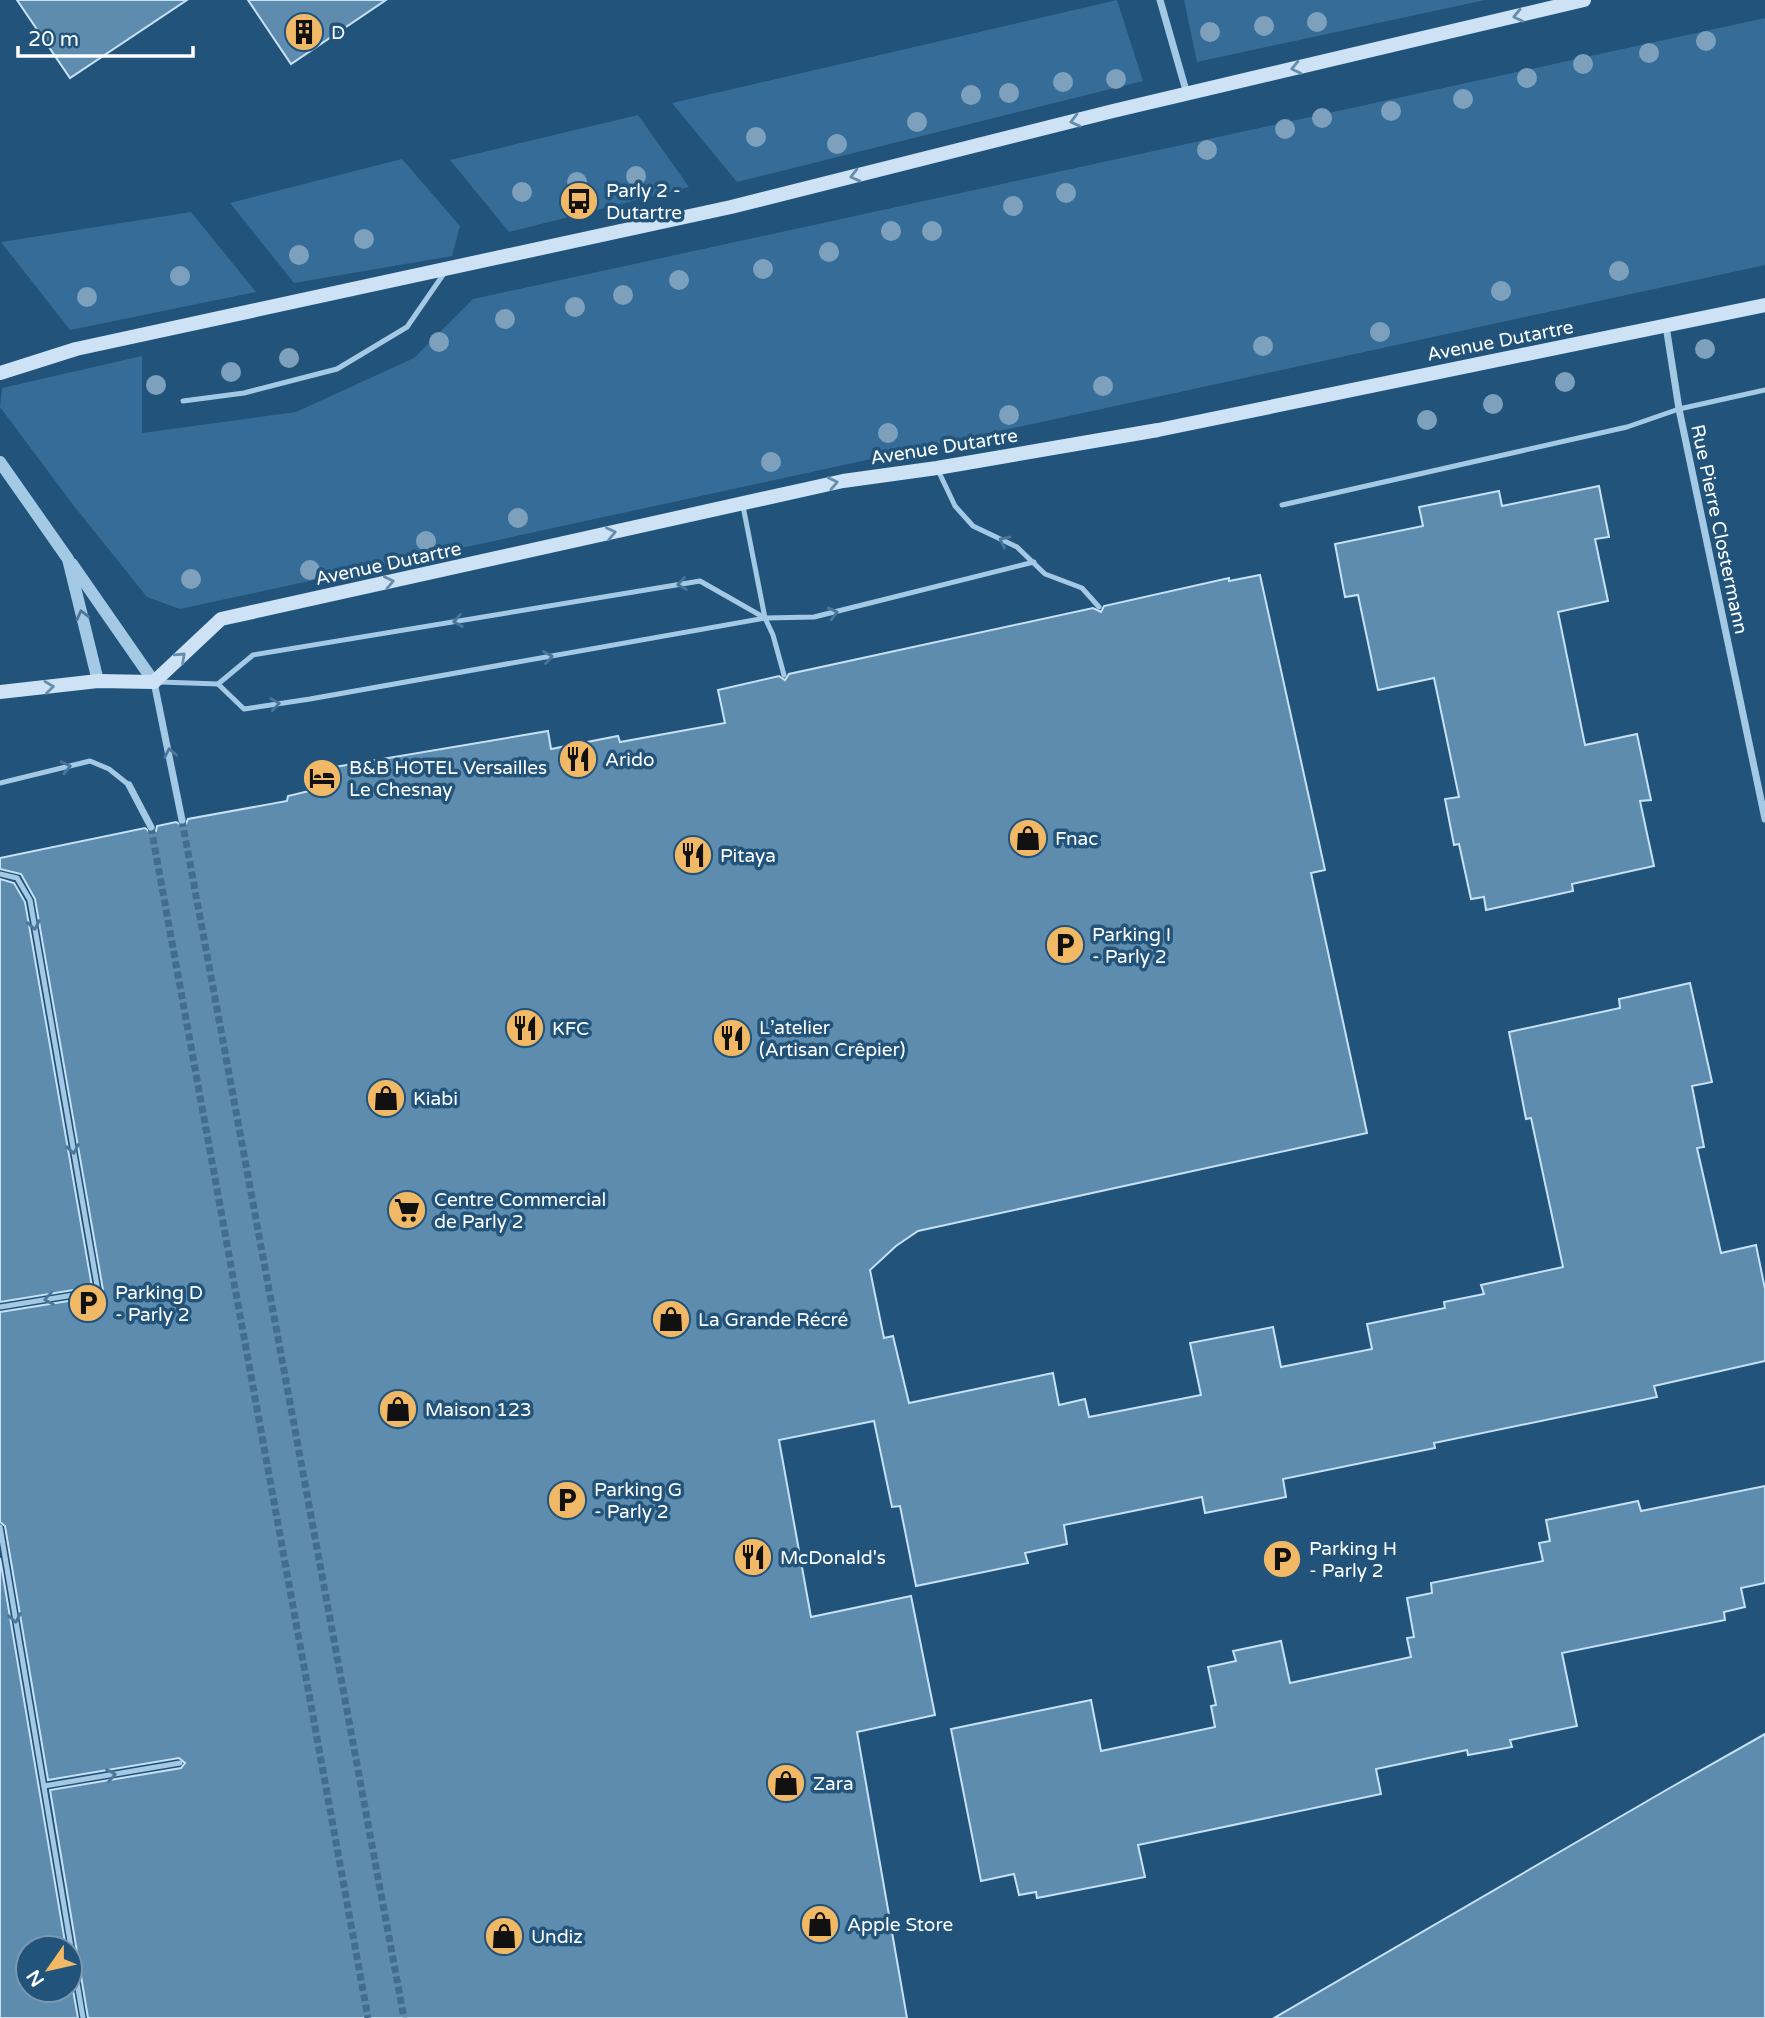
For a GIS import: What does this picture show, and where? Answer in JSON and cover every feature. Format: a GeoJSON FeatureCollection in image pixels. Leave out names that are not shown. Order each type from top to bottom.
{"type":"FeatureCollection","features":[{"type":"Feature","properties":{"kind":"main road"},"geometry":{"type":"LineString","coordinates":[[0,373],[76,349],[731,207],[1187,94],[1584,0]]}},
{"type":"Feature","properties":{"kind":"main road","name":"Avenue Dutartre"},"geometry":{"type":"LineString","coordinates":[[154,682],[221,619],[843,481],[937,468],[1157,430],[1765,305]]}},
{"type":"Feature","properties":{"kind":"main road"},"geometry":{"type":"LineString","coordinates":[[0,692],[98,681],[154,682]]}},
{"type":"Feature","properties":{"kind":"street"},"geometry":{"type":"LineString","coordinates":[[1160,0],[1187,94]]}},
{"type":"Feature","properties":{"kind":"street","name":"Rue Pierre Clostermann"},"geometry":{"type":"LineString","coordinates":[[1666,326],[1679,409],[1765,819]]}},
{"type":"Feature","properties":{"kind":"street"},"geometry":{"type":"LineString","coordinates":[[0,462],[154,682],[182,821]]}},
{"type":"Feature","properties":{"kind":"street"},"geometry":{"type":"LineString","coordinates":[[68,559],[98,681]]}},
{"type":"Feature","properties":{"kind":"street"},"geometry":{"type":"LineString","coordinates":[[129,785],[150,827]]}},
{"type":"Feature","properties":{"kind":"lane"},"geometry":{"type":"LineString","coordinates":[[183,401],[244,393],[337,369],[407,327],[447,269]]}},
{"type":"Feature","properties":{"kind":"lane"},"geometry":{"type":"LineString","coordinates":[[1282,505],[1627,427],[1679,409],[1765,390]]}},
{"type":"Feature","properties":{"kind":"lane"},"geometry":{"type":"LineString","coordinates":[[937,468],[955,506],[973,526],[1017,547],[1045,574],[1082,588],[1099,607]]}},
{"type":"Feature","properties":{"kind":"lane"},"geometry":{"type":"LineString","coordinates":[[742,503],[765,618],[773,635],[784,675]]}},
{"type":"Feature","properties":{"kind":"lane"},"geometry":{"type":"LineString","coordinates":[[218,684],[244,709],[765,618],[814,617],[1034,562]]}},
{"type":"Feature","properties":{"kind":"lane"},"geometry":{"type":"LineString","coordinates":[[154,682],[218,684],[253,655],[700,581],[765,618]]}},
{"type":"Feature","properties":{"kind":"lane"},"geometry":{"type":"LineString","coordinates":[[0,783],[90,761],[109,769],[129,785]]}},
{"type":"Feature","properties":{"kind":"lane"},"geometry":{"type":"LineString","coordinates":[[0,874],[18,878],[30,900],[98,1291],[0,1307]]}},
{"type":"Feature","properties":{"kind":"lane"},"geometry":{"type":"LineString","coordinates":[[0,1527],[83,2018]]}},
{"type":"Feature","properties":{"kind":"lane"},"geometry":{"type":"LineString","coordinates":[[44,1786],[180,1763]]}},
{"type":"Feature","properties":{"kind":"shaded area"},"geometry":{"type":"Polygon","coordinates":[[[1117,0],[1143,81],[737,182],[672,103],[1117,0]]]}},
{"type":"Feature","properties":{"kind":"shaded area"},"geometry":{"type":"Polygon","coordinates":[[[1184,0],[1485,0],[1197,62],[1184,0]]]}},
{"type":"Feature","properties":{"kind":"shaded area"},"geometry":{"type":"Polygon","coordinates":[[[1765,18],[1765,265],[180,609],[147,597],[0,407],[2,388],[142,356],[142,433],[296,412],[414,358],[473,299],[1765,18]]]}},
{"type":"Feature","properties":{"kind":"shaded area"},"geometry":{"type":"Polygon","coordinates":[[[638,115],[689,187],[509,232],[450,160],[638,115]]]}},
{"type":"Feature","properties":{"kind":"shaded area"},"geometry":{"type":"Polygon","coordinates":[[[402,159],[460,226],[452,256],[294,283],[230,203],[402,159]]]}},
{"type":"Feature","properties":{"kind":"shaded area"},"geometry":{"type":"Polygon","coordinates":[[[191,212],[256,292],[70,330],[1,242],[191,212]]]}},
{"type":"Feature","properties":{"kind":"building"},"geometry":{"type":"Polygon","coordinates":[[[17,0],[187,0],[70,78],[17,0]]]}},
{"type":"Feature","properties":{"kind":"building","name":"D"},"geometry":{"type":"Polygon","coordinates":[[[248,0],[386,0],[291,64],[248,0]]]}},
{"type":"Feature","properties":{"kind":"building"},"geometry":{"type":"Polygon","coordinates":[[[1599,486],[1609,537],[1595,539],[1608,601],[1558,612],[1585,745],[1637,734],[1651,800],[1640,801],[1654,866],[1572,884],[1573,891],[1486,910],[1484,897],[1471,899],[1459,844],[1454,845],[1445,799],[1459,797],[1434,678],[1378,690],[1358,595],[1345,597],[1335,544],[1423,526],[1419,507],[1499,491],[1502,506],[1599,486]]]}},
{"type":"Feature","properties":{"kind":"building","name":"Centre Commercial de Parly 2"},"geometry":{"type":"Polygon","coordinates":[[[1260,575],[1325,870],[1311,873],[1367,1133],[918,1231],[896,1246],[870,1270],[884,1338],[893,1336],[909,1403],[1053,1373],[1059,1405],[1085,1399],[1089,1417],[1201,1395],[1190,1343],[1273,1327],[1281,1367],[1372,1349],[1367,1324],[1445,1308],[1444,1302],[1484,1294],[1481,1285],[1563,1267],[1531,1118],[1526,1119],[1509,1032],[1620,1008],[1619,999],[1690,983],[1712,1082],[1692,1086],[1704,1147],[1697,1148],[1721,1253],[1756,1245],[1765,1289],[1765,1361],[1654,1386],[1657,1397],[1434,1443],[1435,1448],[1283,1479],[1286,1497],[1205,1513],[1202,1497],[1064,1525],[1067,1544],[1025,1553],[1028,1563],[916,1586],[900,1506],[892,1507],[874,1421],[779,1440],[811,1617],[911,1596],[935,1715],[857,1732],[907,2018],[88,2018],[84,1994],[84,1934],[74,1934],[50,1790],[181,1768],[185,1763],[179,1758],[48,1780],[5,1526],[0,1522],[0,1312],[99,1296],[103,1290],[35,899],[21,874],[0,869],[0,858],[145,828],[151,833],[156,831],[157,826],[176,822],[183,826],[188,819],[287,801],[288,796],[309,791],[305,772],[548,731],[551,749],[618,736],[620,742],[725,723],[718,690],[779,676],[785,680],[789,674],[1093,608],[1101,612],[1104,606],[1229,578],[1229,581],[1260,575]]]}},
{"type":"Feature","properties":{"kind":"building"},"geometry":{"type":"Polygon","coordinates":[[[0,879],[14,883],[25,902],[92,1287],[0,1302],[0,879]]]}},
{"type":"Feature","properties":{"kind":"building"},"geometry":{"type":"Polygon","coordinates":[[[1765,1486],[1765,1583],[1741,1588],[1745,1607],[1724,1612],[1725,1620],[1562,1653],[1577,1726],[1510,1740],[1512,1747],[1468,1755],[1467,1750],[1376,1769],[1381,1794],[1138,1845],[1145,1877],[1037,1898],[1036,1892],[1019,1895],[1014,1874],[981,1881],[951,1729],[1091,1700],[1101,1751],[1215,1727],[1211,1706],[1216,1705],[1208,1667],[1236,1661],[1233,1651],[1281,1641],[1290,1683],[1411,1657],[1407,1638],[1414,1637],[1407,1598],[1432,1593],[1431,1583],[1543,1561],[1539,1543],[1550,1541],[1546,1520],[1638,1501],[1641,1511],[1765,1486]]]}},
{"type":"Feature","properties":{"kind":"building"},"geometry":{"type":"Polygon","coordinates":[[[0,1558],[64,1934],[14,1934],[14,2004],[76,2004],[78,2018],[0,2018],[0,1558]]]}},
{"type":"Feature","properties":{"kind":"building"},"geometry":{"type":"Polygon","coordinates":[[[1765,1734],[1765,2018],[1274,2018],[1668,1789],[1765,1734]]]}},
{"type":"Feature","properties":{"kind":"tunnel"},"geometry":{"type":"LineString","coordinates":[[182,820],[404,2018]]}},
{"type":"Feature","properties":{"kind":"tunnel"},"geometry":{"type":"LineString","coordinates":[[151,827],[368,2018]]}},
{"type":"Feature","properties":{"kind":"place","name":"D"},"geometry":{"type":"Point","coordinates":[304,32]}},
{"type":"Feature","properties":{"kind":"place","name":"Parly 2 - Dutartre"},"geometry":{"type":"Point","coordinates":[579,201]}},
{"type":"Feature","properties":{"kind":"place","name":"Arido"},"geometry":{"type":"Point","coordinates":[578,759]}},
{"type":"Feature","properties":{"kind":"place","name":"B&B HOTEL Versailles Le Chesnay"},"geometry":{"type":"Point","coordinates":[322,778]}},
{"type":"Feature","properties":{"kind":"place","name":"Fnac"},"geometry":{"type":"Point","coordinates":[1028,838]}},
{"type":"Feature","properties":{"kind":"place","name":"Pitaya"},"geometry":{"type":"Point","coordinates":[693,855]}},
{"type":"Feature","properties":{"kind":"place","name":"Parking I - Parly 2"},"geometry":{"type":"Point","coordinates":[1065,945]}},
{"type":"Feature","properties":{"kind":"place","name":"KFC"},"geometry":{"type":"Point","coordinates":[525,1028]}},
{"type":"Feature","properties":{"kind":"place","name":"L’atelier (Artisan Crêpier)"},"geometry":{"type":"Point","coordinates":[732,1038]}},
{"type":"Feature","properties":{"kind":"place","name":"Kiabi"},"geometry":{"type":"Point","coordinates":[386,1098]}},
{"type":"Feature","properties":{"kind":"place","name":"Centre Commercial de Parly 2"},"geometry":{"type":"Point","coordinates":[407,1210]}},
{"type":"Feature","properties":{"kind":"place","name":"Parking D - Parly 2"},"geometry":{"type":"Point","coordinates":[88,1303]}},
{"type":"Feature","properties":{"kind":"place","name":"La Grande Récré"},"geometry":{"type":"Point","coordinates":[671,1319]}},
{"type":"Feature","properties":{"kind":"place","name":"Maison 123"},"geometry":{"type":"Point","coordinates":[398,1409]}},
{"type":"Feature","properties":{"kind":"place","name":"Parking G - Parly 2"},"geometry":{"type":"Point","coordinates":[567,1500]}},
{"type":"Feature","properties":{"kind":"place","name":"McDonald's"},"geometry":{"type":"Point","coordinates":[753,1557]}},
{"type":"Feature","properties":{"kind":"place","name":"Parking H - Parly 2"},"geometry":{"type":"Point","coordinates":[1282,1559]}},
{"type":"Feature","properties":{"kind":"place","name":"Zara"},"geometry":{"type":"Point","coordinates":[786,1783]}},
{"type":"Feature","properties":{"kind":"place","name":"Apple Store"},"geometry":{"type":"Point","coordinates":[820,1924]}},
{"type":"Feature","properties":{"kind":"place","name":"Undiz"},"geometry":{"type":"Point","coordinates":[504,1936]}}]}
